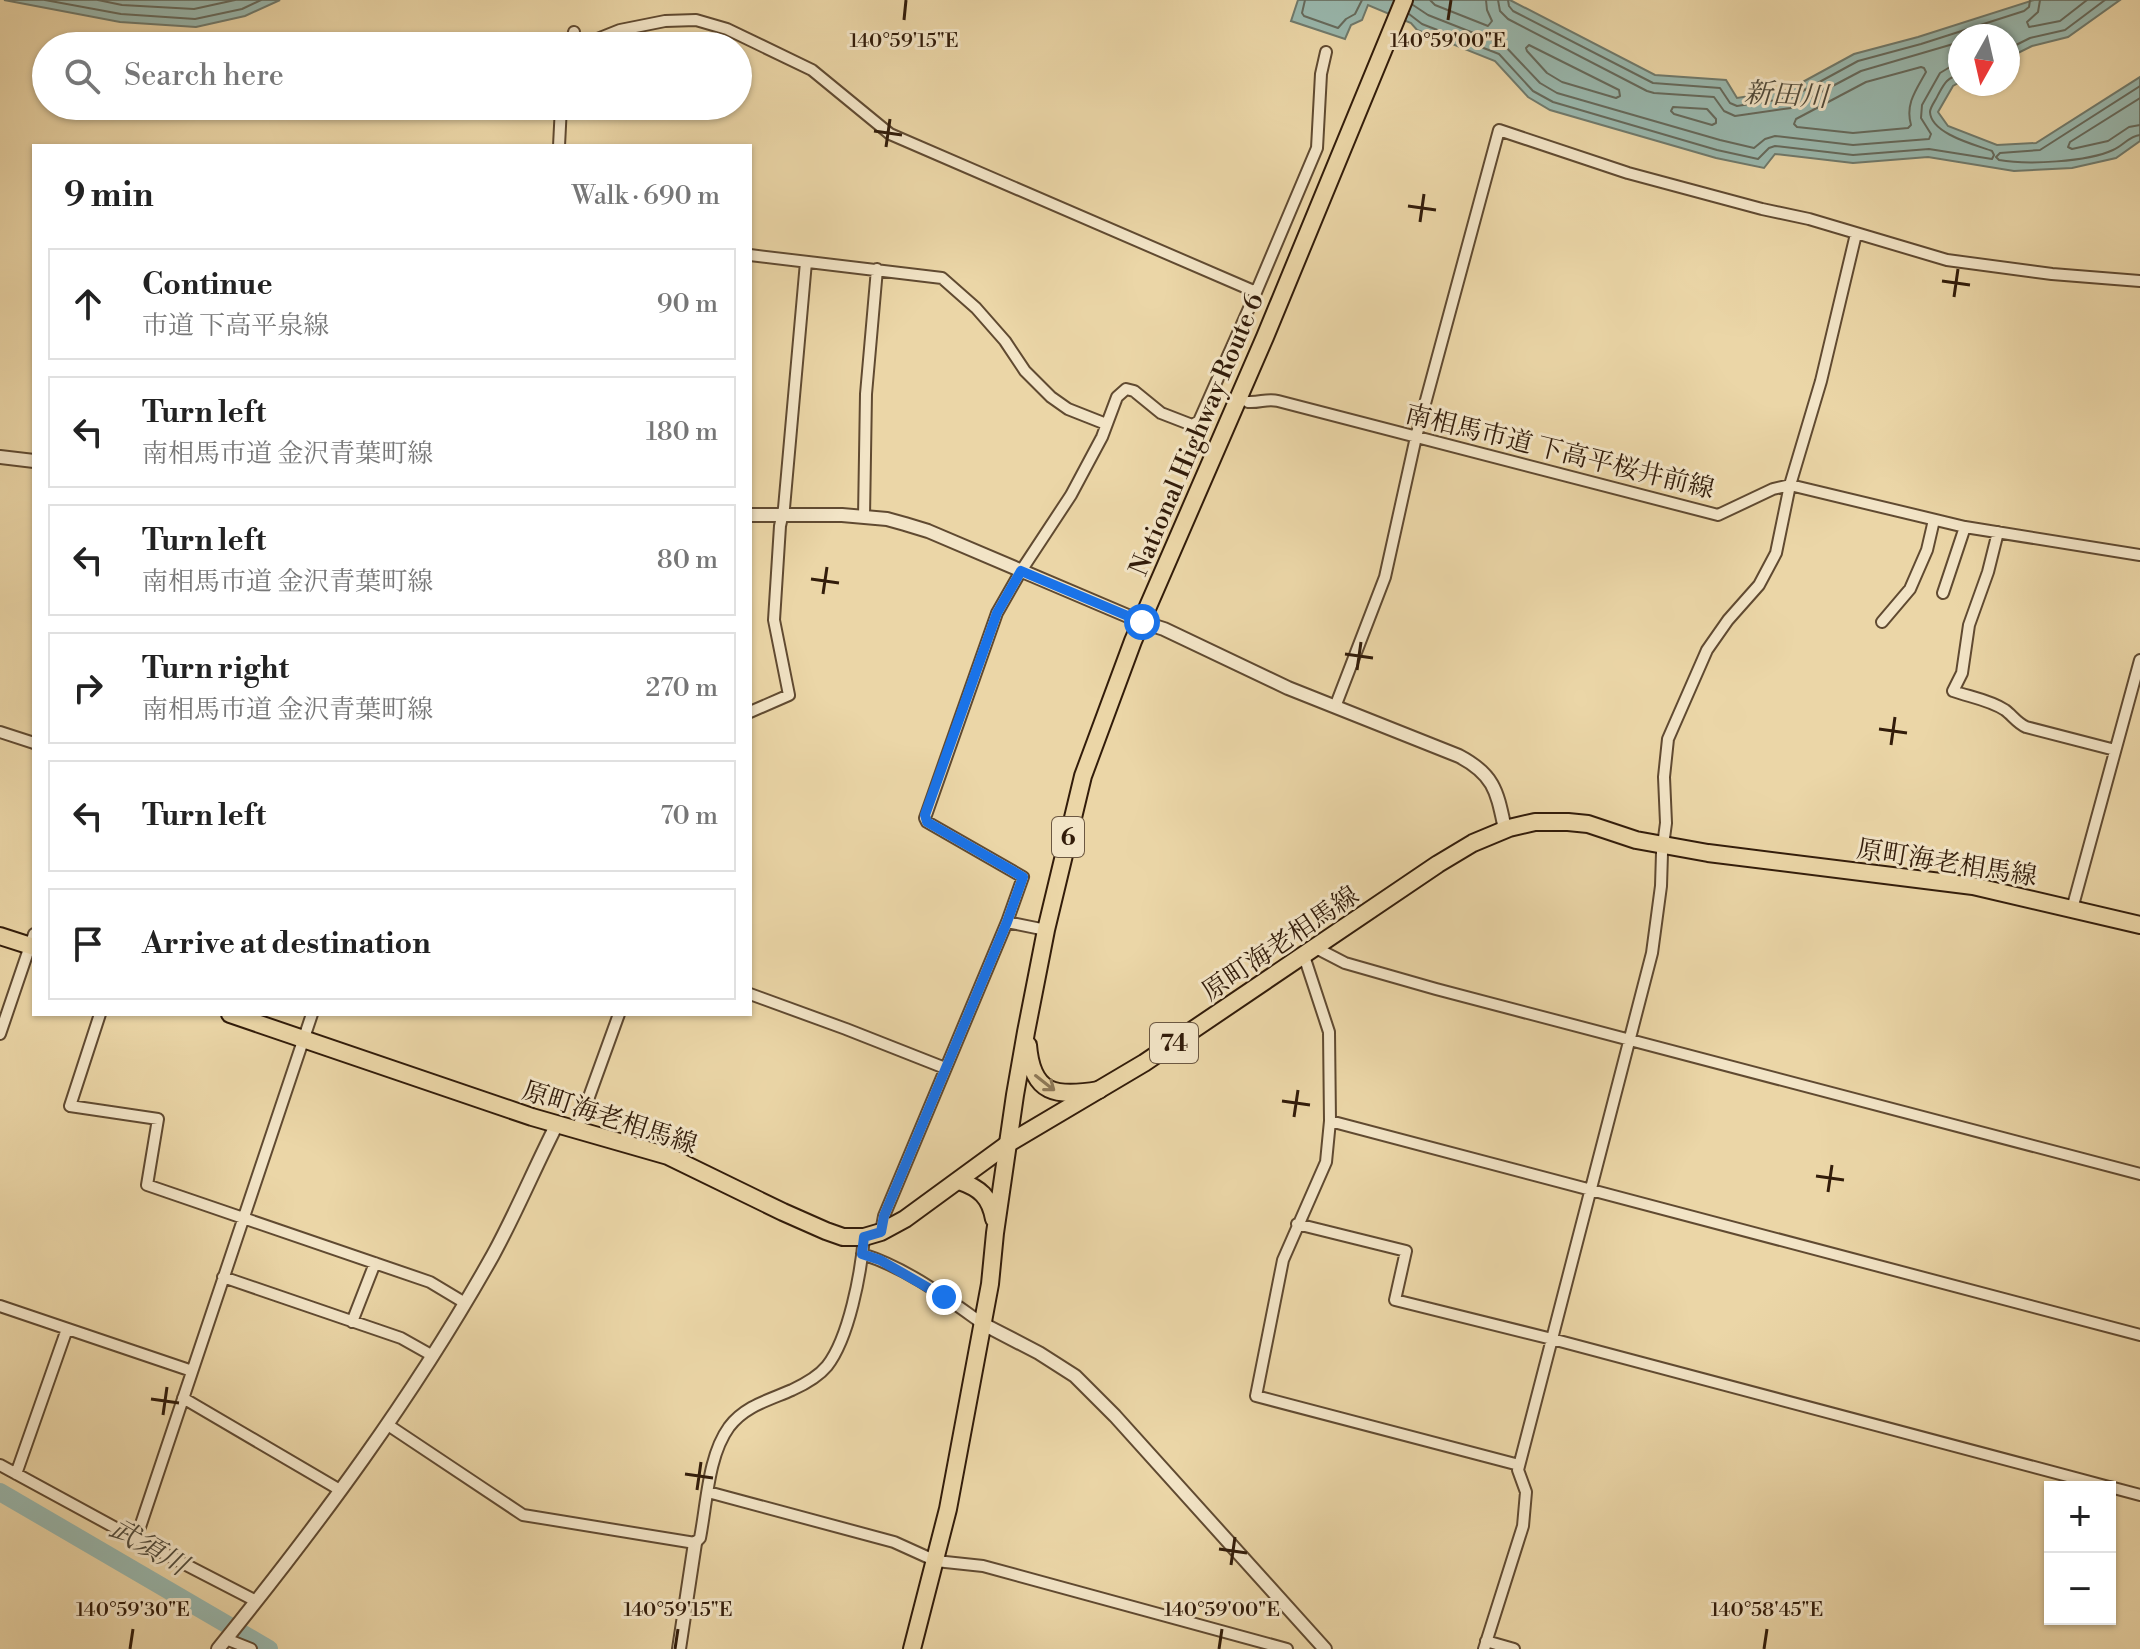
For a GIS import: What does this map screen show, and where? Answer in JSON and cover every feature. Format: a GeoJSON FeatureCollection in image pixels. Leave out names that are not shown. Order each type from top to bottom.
{"type":"FeatureCollection","features":[{"type":"Feature","properties":{"kind":"main road","name":"National Highway Route 6"},"geometry":{"type":"LineString","coordinates":[[912,1649],[948,1509],[990,1284],[1026,1032],[1046,930],[1083,776],[1142,622],[1265,337],[1404,0]]}},
{"type":"Feature","properties":{"kind":"main road","name":"原町海老相馬線"},"geometry":{"type":"LineString","coordinates":[[236,1016],[557,1124],[668,1156],[863,1246],[1009,1143],[1144,1063],[1438,864],[1473,843],[1505,829],[1535,822],[1588,824],[1636,840],[1664,845],[1774,862],[1949,882],[2140,925]]}},
{"type":"Feature","properties":{"kind":"main road"},"geometry":{"type":"LineString","coordinates":[[0,936],[32,942]]}},
{"type":"Feature","properties":{"kind":"main road"},"geometry":{"type":"LineString","coordinates":[[1026,1032],[1032,1069],[1042,1084],[1060,1093],[1099,1090]]}},
{"type":"Feature","properties":{"kind":"main road"},"geometry":{"type":"LineString","coordinates":[[959,1181],[978,1189],[987,1197],[993,1211],[995,1233]]}},
{"type":"Feature","properties":{"kind":"street"},"geometry":{"type":"LineString","coordinates":[[615,32],[665,21],[696,20],[733,32]]}},
{"type":"Feature","properties":{"kind":"street"},"geometry":{"type":"LineString","coordinates":[[752,41],[812,70],[890,134],[1256,292]]}},
{"type":"Feature","properties":{"kind":"street"},"geometry":{"type":"LineString","coordinates":[[881,1232],[884,1216],[1023,877],[925,818],[997,613],[1071,495],[1102,437],[1117,397],[1126,389],[1134,391],[1161,413],[1192,425],[1199,421],[1218,392],[1317,148],[1321,74],[1326,52]]}},
{"type":"Feature","properties":{"kind":"street"},"geometry":{"type":"LineString","coordinates":[[559,144],[560,120]]}},
{"type":"Feature","properties":{"kind":"street"},"geometry":{"type":"LineString","coordinates":[[1335,707],[1385,577],[1416,437],[1499,130],[1655,181],[1809,219],[1947,260],[2052,274],[2140,281]]}},
{"type":"Feature","properties":{"kind":"street"},"geometry":{"type":"LineString","coordinates":[[1514,1649],[1485,1645],[1523,1526],[1526,1492],[1519,1465],[1652,953],[1666,823],[1664,777],[1668,739],[1707,650],[1759,585],[1779,545],[1790,485],[1821,381],[1856,234]]}},
{"type":"Feature","properties":{"kind":"street"},"geometry":{"type":"LineString","coordinates":[[752,255],[942,278],[976,308],[1005,341],[1025,371],[1051,397],[1068,409],[1106,424]]}},
{"type":"Feature","properties":{"kind":"street"},"geometry":{"type":"LineString","coordinates":[[752,711],[789,695],[774,620],[806,262]]}},
{"type":"Feature","properties":{"kind":"street"},"geometry":{"type":"LineString","coordinates":[[864,517],[866,394],[877,269]]}},
{"type":"Feature","properties":{"kind":"street","name":"南相馬市道 下高平桜井前線"},"geometry":{"type":"LineString","coordinates":[[1248,402],[1257,403],[1267,398],[1718,515],[1773,489],[1790,485]]}},
{"type":"Feature","properties":{"kind":"street"},"geometry":{"type":"LineString","coordinates":[[0,457],[32,461]]}},
{"type":"Feature","properties":{"kind":"street"},"geometry":{"type":"LineString","coordinates":[[1790,485],[1965,527],[2140,555]]}},
{"type":"Feature","properties":{"kind":"street"},"geometry":{"type":"LineString","coordinates":[[752,515],[842,515],[887,519],[928,531],[1164,629],[1288,688],[1478,766],[1492,783],[1505,829]]}},
{"type":"Feature","properties":{"kind":"street"},"geometry":{"type":"LineString","coordinates":[[1882,622],[1910,589],[1927,550],[1934,520]]}},
{"type":"Feature","properties":{"kind":"street"},"geometry":{"type":"LineString","coordinates":[[1943,593],[1965,527]]}},
{"type":"Feature","properties":{"kind":"street"},"geometry":{"type":"LineString","coordinates":[[1998,532],[1969,625],[1962,673],[1953,691],[1999,707],[2026,727],[2115,750]]}},
{"type":"Feature","properties":{"kind":"street"},"geometry":{"type":"LineString","coordinates":[[2072,909],[2140,660]]}},
{"type":"Feature","properties":{"kind":"street"},"geometry":{"type":"LineString","coordinates":[[0,732],[32,742]]}},
{"type":"Feature","properties":{"kind":"street"},"geometry":{"type":"LineString","coordinates":[[1007,922],[1046,930]]}},
{"type":"Feature","properties":{"kind":"street"},"geometry":{"type":"LineString","coordinates":[[0,1034],[32,945]]}},
{"type":"Feature","properties":{"kind":"street"},"geometry":{"type":"LineString","coordinates":[[1310,952],[2140,1174]]}},
{"type":"Feature","properties":{"kind":"street"},"geometry":{"type":"LineString","coordinates":[[1310,952],[1329,1032],[1330,1121],[1326,1162],[1283,1260],[1256,1396],[1519,1465]]}},
{"type":"Feature","properties":{"kind":"street"},"geometry":{"type":"LineString","coordinates":[[752,995],[945,1068]]}},
{"type":"Feature","properties":{"kind":"street"},"geometry":{"type":"LineString","coordinates":[[99,1016],[70,1106],[158,1119],[147,1185],[430,1282],[465,1303]]}},
{"type":"Feature","properties":{"kind":"street"},"geometry":{"type":"LineString","coordinates":[[136,1539],[311,1016]]}},
{"type":"Feature","properties":{"kind":"street"},"geometry":{"type":"LineString","coordinates":[[577,1130],[618,1016]]}},
{"type":"Feature","properties":{"kind":"street"},"geometry":{"type":"LineString","coordinates":[[1330,1121],[2140,1335]]}},
{"type":"Feature","properties":{"kind":"street"},"geometry":{"type":"LineString","coordinates":[[251,1649],[224,1641],[388,1425],[433,1356],[494,1252],[557,1124]]}},
{"type":"Feature","properties":{"kind":"street"},"geometry":{"type":"LineString","coordinates":[[1297,1224],[1406,1251],[1395,1300],[2086,1481]]}},
{"type":"Feature","properties":{"kind":"street"},"geometry":{"type":"LineString","coordinates":[[679,1649],[695,1543],[700,1538],[717,1447],[738,1416],[750,1407],[795,1388],[824,1369],[838,1349],[845,1331],[863,1246],[880,1260],[922,1282],[983,1324],[1075,1376],[1115,1416],[1325,1649]]}},
{"type":"Feature","properties":{"kind":"street"},"geometry":{"type":"LineString","coordinates":[[352,1322],[375,1263]]}},
{"type":"Feature","properties":{"kind":"street"},"geometry":{"type":"LineString","coordinates":[[223,1277],[401,1338],[433,1356]]}},
{"type":"Feature","properties":{"kind":"street"},"geometry":{"type":"LineString","coordinates":[[0,1306],[192,1371]]}},
{"type":"Feature","properties":{"kind":"street"},"geometry":{"type":"LineString","coordinates":[[16,1474],[67,1329]]}},
{"type":"Feature","properties":{"kind":"street"},"geometry":{"type":"LineString","coordinates":[[183,1398],[340,1490]]}},
{"type":"Feature","properties":{"kind":"street"},"geometry":{"type":"LineString","coordinates":[[388,1425],[523,1515],[695,1543]]}},
{"type":"Feature","properties":{"kind":"street"},"geometry":{"type":"LineString","coordinates":[[0,1465],[254,1604]]}},
{"type":"Feature","properties":{"kind":"street"},"geometry":{"type":"LineString","coordinates":[[2116,1489],[2140,1495]]}},
{"type":"Feature","properties":{"kind":"street"},"geometry":{"type":"LineString","coordinates":[[708,1492],[894,1542],[936,1561],[983,1566],[1287,1649]]}},
{"type":"Feature","properties":{"kind":"water"},"geometry":{"type":"Polygon","coordinates":[[[4,0],[280,0],[245,16],[196,27],[120,22],[4,0]]]}},
{"type":"Feature","properties":{"kind":"water","name":"新田川"},"geometry":{"type":"Polygon","coordinates":[[[1298,0],[1510,0],[1655,75],[1726,80],[1737,98],[1788,90],[1854,54],[1948,27],[1948,95],[1938,112],[1948,126],[1997,145],[2036,143],[2140,77],[2140,141],[2116,158],[2072,168],[2014,171],[1928,157],[1853,163],[1775,154],[1764,168],[1716,158],[1550,110],[1528,97],[1495,61],[1417,30],[1411,23],[1368,5],[1362,20],[1351,25],[1345,39],[1291,21],[1298,0]]]}},
{"type":"Feature","properties":{"kind":"water"},"geometry":{"type":"Polygon","coordinates":[[[2034,0],[2120,0],[2068,37],[2020,52],[2020,24],[1959,24],[2034,0]]]}},
{"type":"Feature","properties":{"kind":"waterway","name":"武須川"},"geometry":{"type":"LineString","coordinates":[[0,1492],[269,1649]]}},
{"type":"Feature","properties":{"kind":"route"},"geometry":{"type":"LineString","coordinates":[[944,1297],[922,1282],[862,1254],[864,1237],[881,1232],[884,1216],[1023,877],[927,822],[925,815],[997,613],[1021,571],[1142,622]]}}]}
